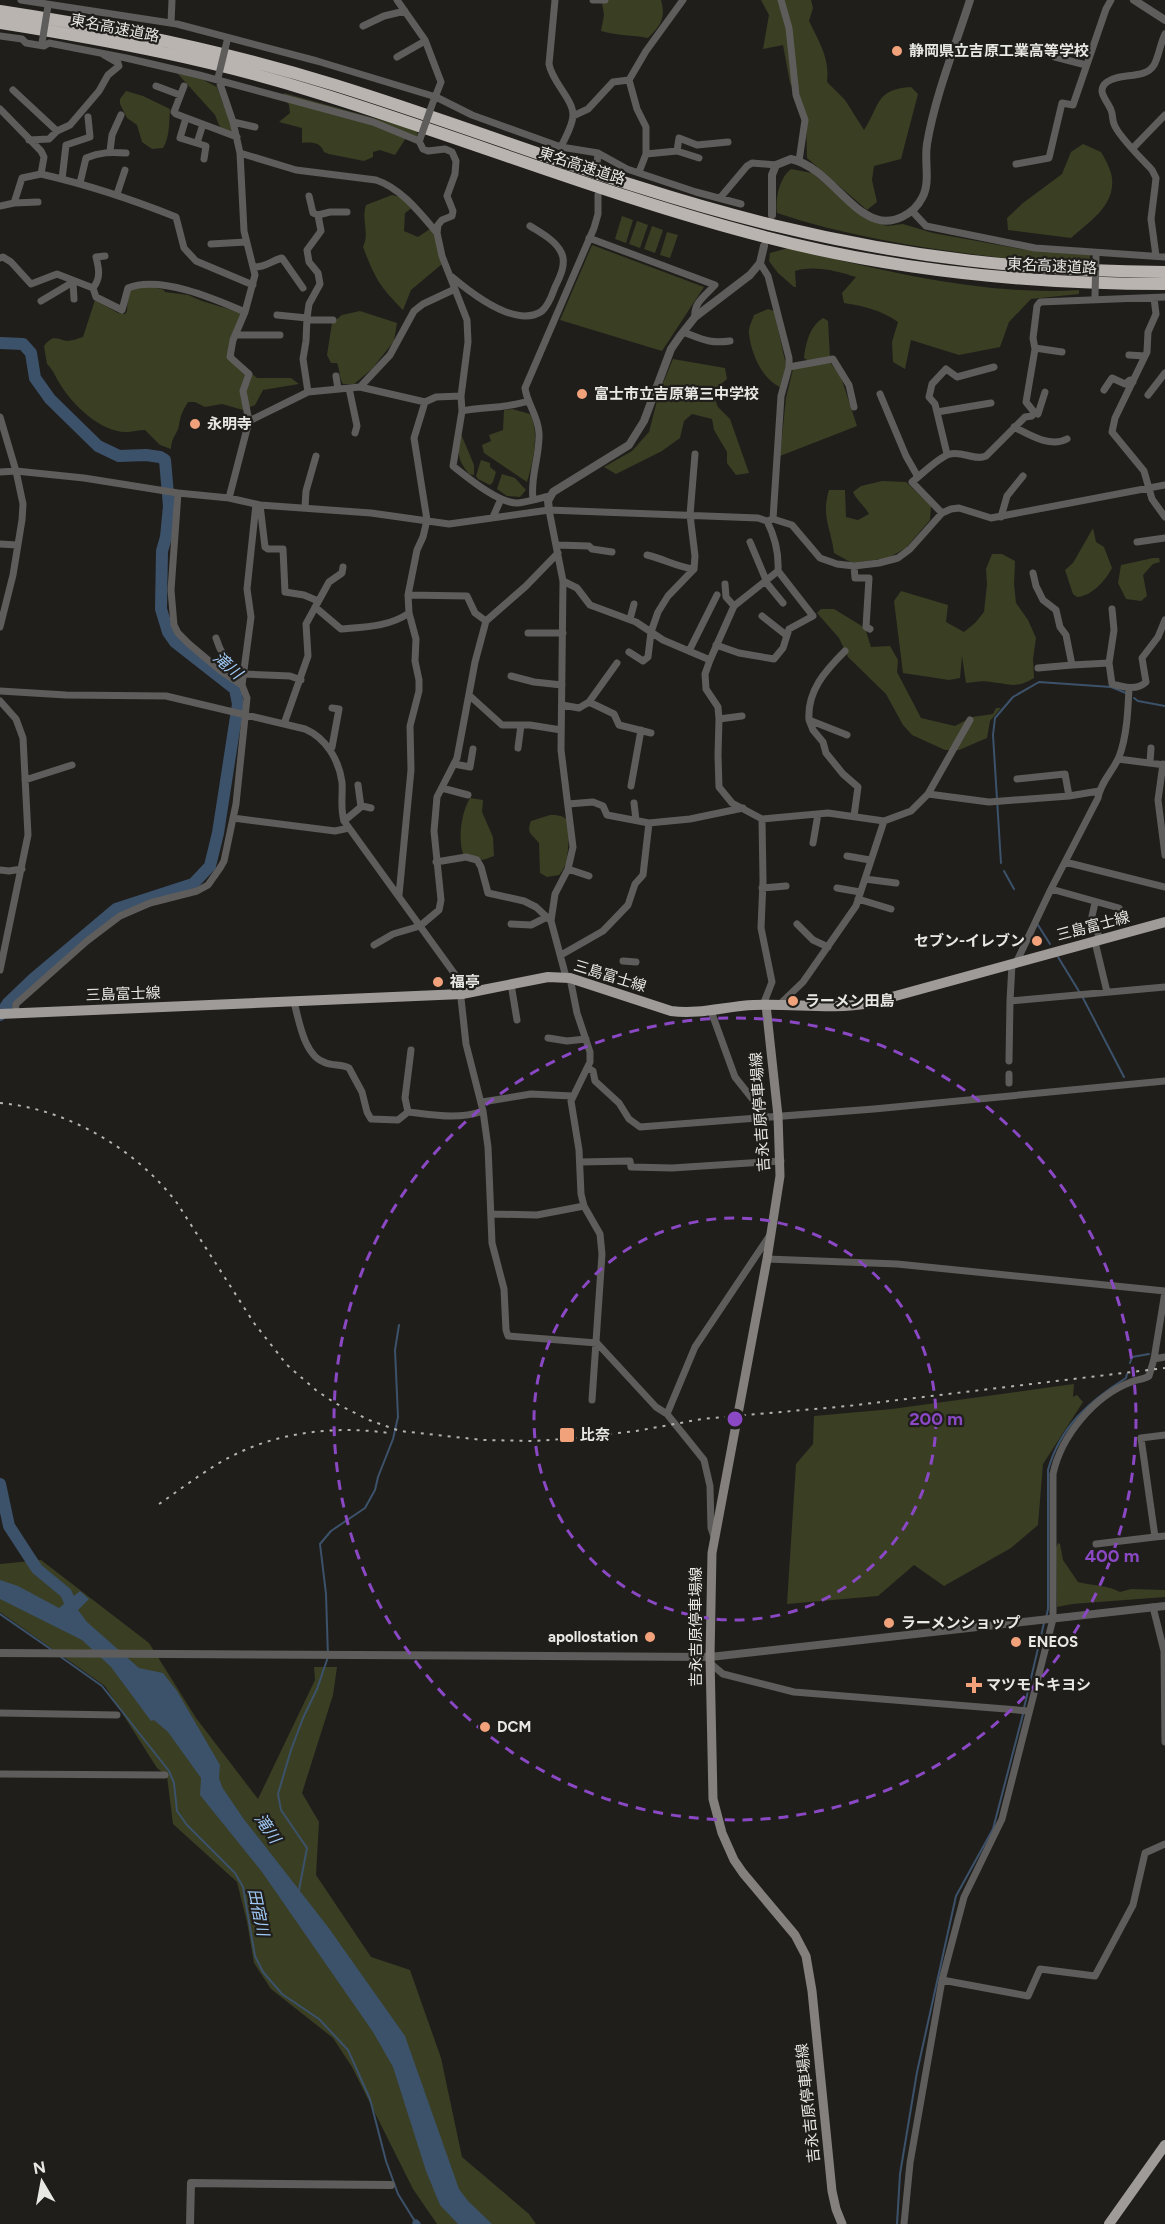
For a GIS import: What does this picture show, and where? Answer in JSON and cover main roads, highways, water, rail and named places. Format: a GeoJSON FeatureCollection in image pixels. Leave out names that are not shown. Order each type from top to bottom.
{"type":"FeatureCollection","features":[{"type":"Feature","properties":{"kind":"highway","name":"東名高速道路"},"geometry":{"type":"LineString","coordinates":[[0,11],[130,33],[260,63],[337,86],[681,200],[787,228],[897,252],[978,263],[1108,272],[1165,272]]}},
{"type":"Feature","properties":{"kind":"highway","name":"東名高速道路"},"geometry":{"type":"LineString","coordinates":[[0,23],[134,46],[233,69],[316,92],[703,220],[842,255],[994,278],[1165,284]]}},
{"type":"Feature","properties":{"kind":"main road","name":"三島富士線"},"geometry":{"type":"LineString","coordinates":[[7,1014],[460,994],[548,977],[568,978],[671,1011],[686,1013],[764,1005],[837,1007],[861,1005],[1165,922]]}},
{"type":"Feature","properties":{"kind":"main road","name":"吉永吉原停車場線"},"geometry":{"type":"LineString","coordinates":[[764,1005],[778,1116],[781,1161],[767,1259],[714,1538],[710,1578],[712,1779],[722,1833],[738,1867],[795,1935],[806,1956],[812,1991],[832,2191],[842,2224]]}},
{"type":"Feature","properties":{"kind":"main road"},"geometry":{"type":"LineString","coordinates":[[1109,2224],[1165,2145]]}},
{"type":"Feature","properties":{"kind":"water"},"geometry":{"type":"Polygon","coordinates":[[[0,1580],[18,1586],[59,1608],[80,1591],[89,1599],[78,1610],[87,1622],[139,1668],[163,1673],[177,1691],[220,1765],[219,1778],[222,1787],[243,1818],[328,1927],[405,2036],[459,2189],[492,2224],[458,2224],[440,2205],[426,2171],[393,2067],[373,2032],[262,1872],[200,1795],[201,1778],[168,1732],[154,1720],[151,1721],[111,1667],[82,1640],[0,1599],[0,1580]]]}},
{"type":"Feature","properties":{"kind":"waterway","name":"滝川"},"geometry":{"type":"LineString","coordinates":[[0,343],[23,344],[31,353],[35,378],[50,399],[98,446],[119,456],[146,455],[165,460],[169,506],[166,537],[162,551],[161,609],[168,632],[175,642],[235,689],[238,704],[218,833],[210,866],[193,884],[116,909],[33,979],[8,1003],[0,1015]]}},
{"type":"Feature","properties":{"kind":"waterway"},"geometry":{"type":"LineString","coordinates":[[1001,863],[993,735],[995,718],[1013,697],[1039,682],[1111,687],[1126,693]]}},
{"type":"Feature","properties":{"kind":"waterway"},"geometry":{"type":"LineString","coordinates":[[1134,698],[1138,701],[1165,706]]}},
{"type":"Feature","properties":{"kind":"waterway"},"geometry":{"type":"LineString","coordinates":[[1004,871],[1014,889]]}},
{"type":"Feature","properties":{"kind":"waterway"},"geometry":{"type":"LineString","coordinates":[[1038,925],[1050,944]]}},
{"type":"Feature","properties":{"kind":"waterway"},"geometry":{"type":"LineString","coordinates":[[1058,957],[1080,993]]}},
{"type":"Feature","properties":{"kind":"waterway"},"geometry":{"type":"LineString","coordinates":[[1083,998],[1124,1077]]}},
{"type":"Feature","properties":{"kind":"waterway"},"geometry":{"type":"LineString","coordinates":[[299,1890],[307,1848],[281,1810],[278,1794],[291,1750],[328,1657],[326,1594],[320,1544],[331,1531],[365,1508],[375,1490],[393,1439],[398,1417],[395,1350],[399,1325]]}},
{"type":"Feature","properties":{"kind":"waterway"},"geometry":{"type":"LineString","coordinates":[[1130,1363],[1132,1357],[1149,1354]]}},
{"type":"Feature","properties":{"kind":"waterway"},"geometry":{"type":"LineString","coordinates":[[1046,1618],[1048,1609],[1048,1470],[1053,1455],[1068,1428],[1088,1406],[1126,1378],[1127,1374]]}},
{"type":"Feature","properties":{"kind":"waterway","name":"滝川"},"geometry":{"type":"LineString","coordinates":[[0,1484],[9,1526],[37,1569],[66,1593],[71,1605],[69,1615]]}},
{"type":"Feature","properties":{"kind":"waterway","name":"田宿川"},"geometry":{"type":"LineString","coordinates":[[0,1614],[52,1650]]}},
{"type":"Feature","properties":{"kind":"waterway"},"geometry":{"type":"LineString","coordinates":[[1024,1708],[1044,1623]]}},
{"type":"Feature","properties":{"kind":"waterway","name":"田宿川"},"geometry":{"type":"LineString","coordinates":[[61,1657],[102,1686],[169,1771],[174,1783],[177,1811],[187,1825],[235,1873],[243,1887],[255,1956],[263,1972],[282,1994],[319,2019],[348,2050],[370,2099],[386,2161],[398,2194],[416,2223]]}},
{"type":"Feature","properties":{"kind":"waterway"},"geometry":{"type":"LineString","coordinates":[[897,2224],[900,2174],[917,2072],[956,1896],[993,1829],[1023,1714]]}},
{"type":"Feature","properties":{"kind":"railway"},"geometry":{"type":"LineString","coordinates":[[0,1103],[25,1107],[75,1123],[99,1135],[142,1165],[177,1203],[254,1323],[287,1365],[335,1403],[369,1420],[400,1431],[483,1440],[564,1439],[636,1431],[702,1419],[848,1406],[1165,1368]]}},
{"type":"Feature","properties":{"kind":"railway"},"geometry":{"type":"LineString","coordinates":[[159,1504],[226,1459],[273,1440],[311,1432],[350,1430],[389,1433]]}},
{"type":"Feature","properties":{"kind":"place","name":"静岡県立吉原工業高等学校"},"geometry":{"type":"Point","coordinates":[897,51]}},
{"type":"Feature","properties":{"kind":"place","name":"富士市立吉原第三中学校"},"geometry":{"type":"Point","coordinates":[582,394]}},
{"type":"Feature","properties":{"kind":"place","name":"永明寺"},"geometry":{"type":"Point","coordinates":[195,424]}},
{"type":"Feature","properties":{"kind":"place","name":"セブン-イレブン"},"geometry":{"type":"Point","coordinates":[1037,941]}},
{"type":"Feature","properties":{"kind":"place","name":"福亭"},"geometry":{"type":"Point","coordinates":[438,982]}},
{"type":"Feature","properties":{"kind":"place","name":"ラーメン田島"},"geometry":{"type":"Point","coordinates":[793,1001]}},
{"type":"Feature","properties":{"kind":"place","name":"比奈"},"geometry":{"type":"Point","coordinates":[567,1435]}},
{"type":"Feature","properties":{"kind":"place","name":"ラーメンショップ"},"geometry":{"type":"Point","coordinates":[889,1623]}},
{"type":"Feature","properties":{"kind":"place","name":"apollostation"},"geometry":{"type":"Point","coordinates":[650,1637]}},
{"type":"Feature","properties":{"kind":"place","name":"ENEOS"},"geometry":{"type":"Point","coordinates":[1016,1642]}},
{"type":"Feature","properties":{"kind":"place","name":"マツモトキヨシ"},"geometry":{"type":"Point","coordinates":[974,1685]}},
{"type":"Feature","properties":{"kind":"place","name":"DCM"},"geometry":{"type":"Point","coordinates":[485,1727]}}]}
